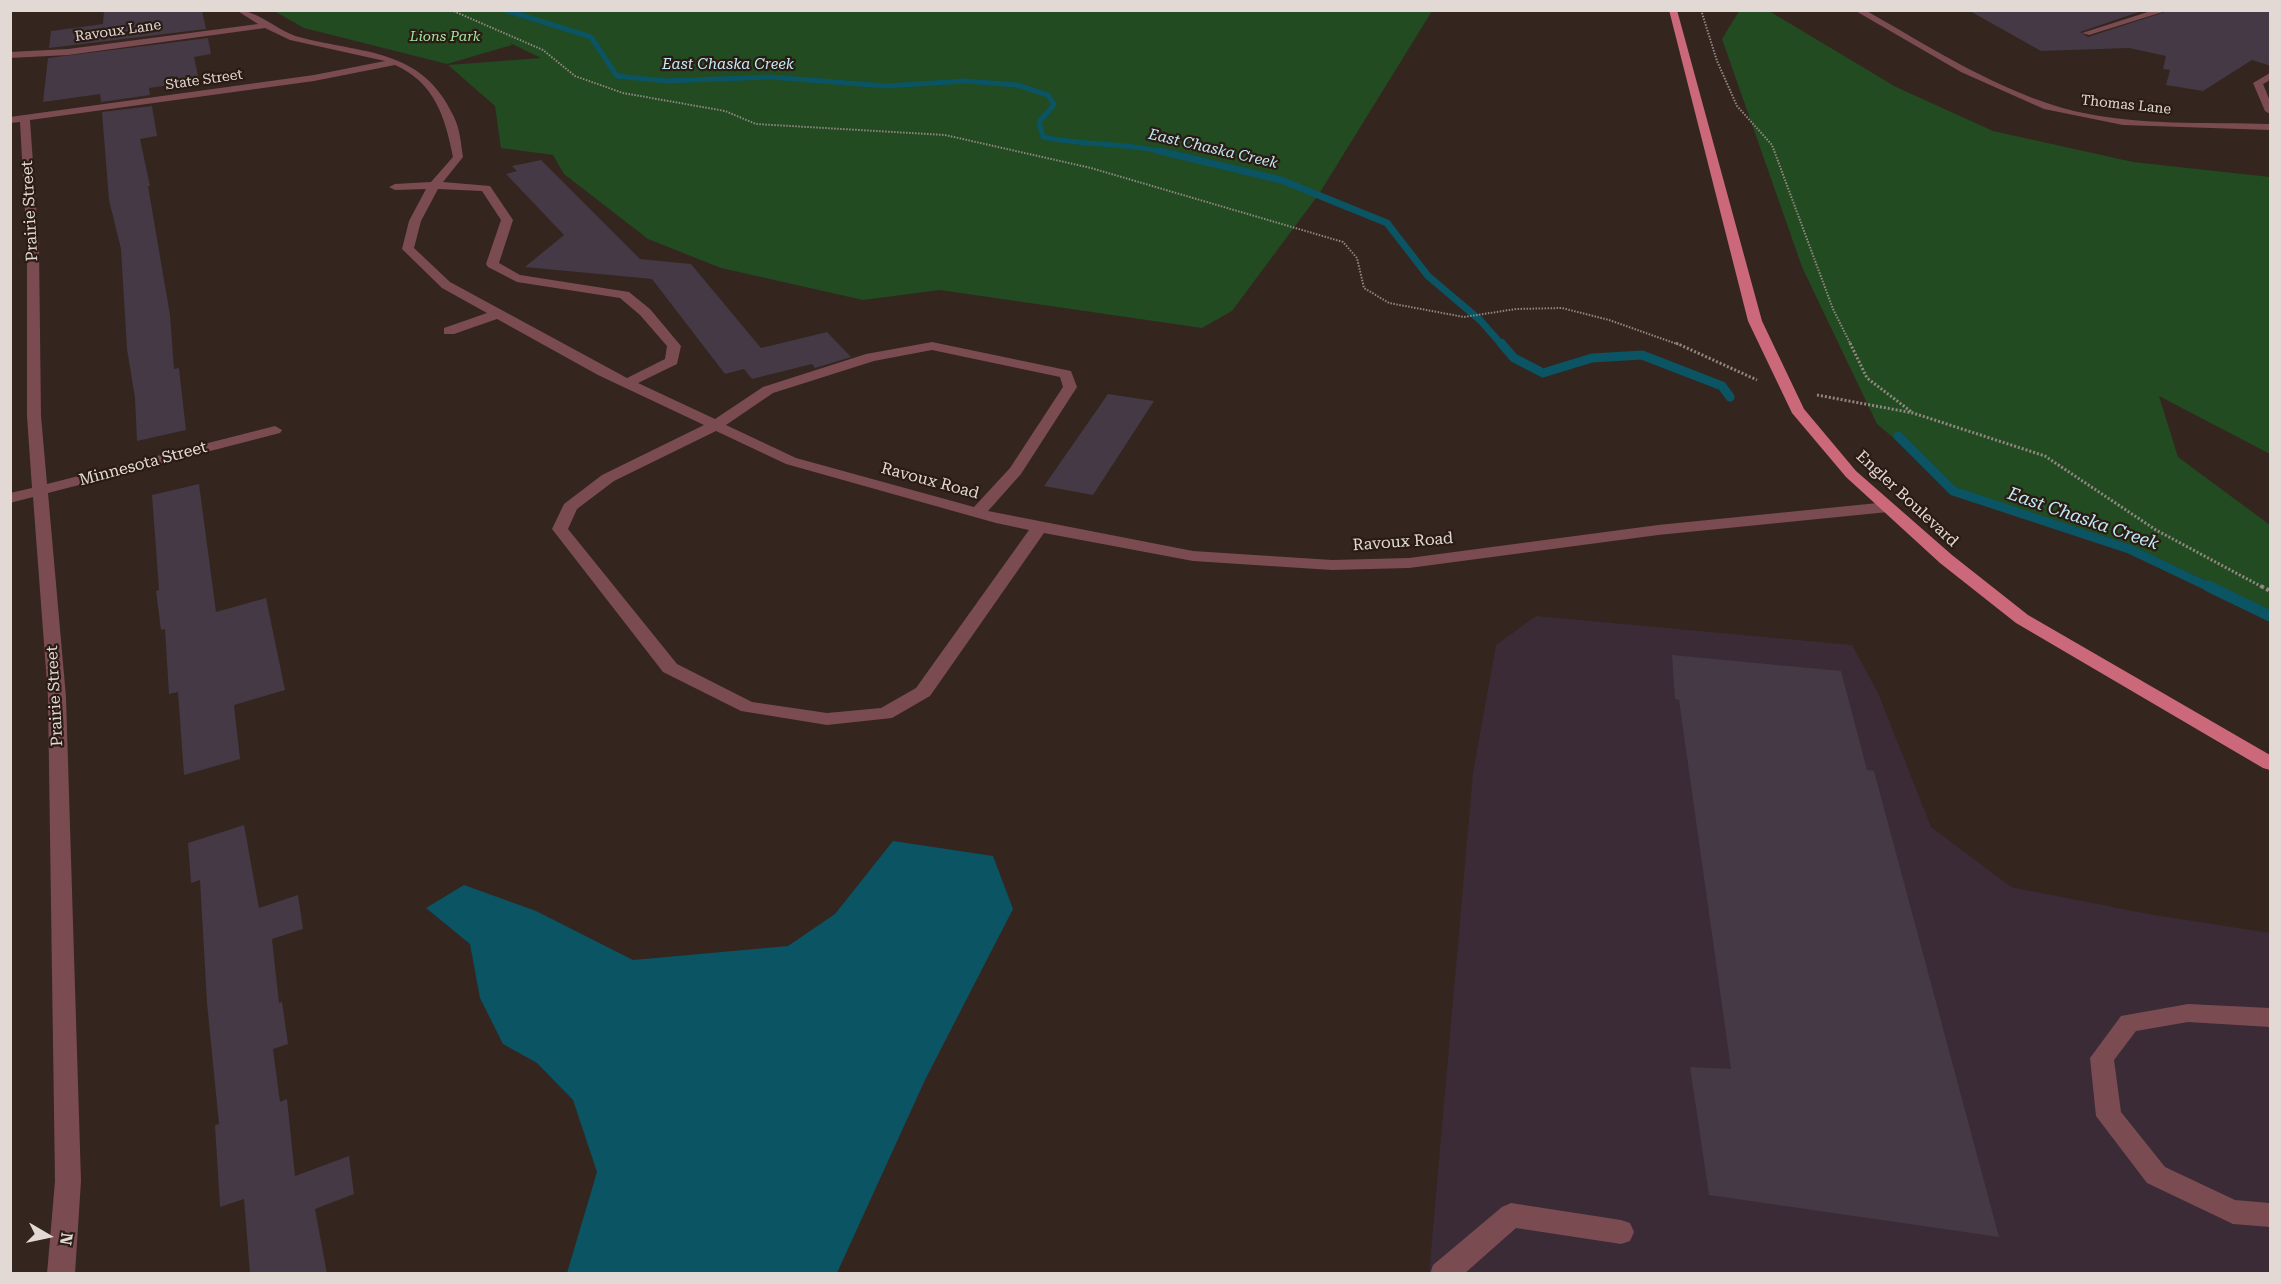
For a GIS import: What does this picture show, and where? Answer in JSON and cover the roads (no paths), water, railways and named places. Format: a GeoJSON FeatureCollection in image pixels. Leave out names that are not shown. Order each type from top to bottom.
{"type":"FeatureCollection","features":[{"type":"Feature","properties":{"kind":"main road","name":"Engler Boulevard"},"geometry":{"type":"LineString","coordinates":[[1673,10],[1755,321],[1797,410],[1851,474],[1946,559],[2022,619],[2271,763]]}},
{"type":"Feature","properties":{"kind":"street","name":"Ravoux Road"},"geometry":{"type":"LineString","coordinates":[[240,10],[264,26],[293,38],[400,62],[425,80],[450,117],[458,157],[433,185],[413,221],[408,249],[446,285],[627,383],[791,461],[1040,527],[1193,556],[1332,565],[1409,563],[1658,530],[1888,507]]}},
{"type":"Feature","properties":{"kind":"street","name":"Thomas Lane"},"geometry":{"type":"LineString","coordinates":[[1858,10],[2026,99],[2075,114],[2169,124],[2271,127]]}},
{"type":"Feature","properties":{"kind":"street"},"geometry":{"type":"LineString","coordinates":[[2086,33],[2165,10]]}},
{"type":"Feature","properties":{"kind":"street","name":"Ravoux Lane"},"geometry":{"type":"LineString","coordinates":[[10,55],[68,52],[264,26]]}},
{"type":"Feature","properties":{"kind":"street","name":"State Street"},"geometry":{"type":"LineString","coordinates":[[18,119],[314,78],[400,62]]}},
{"type":"Feature","properties":{"kind":"street"},"geometry":{"type":"LineString","coordinates":[[2271,76],[2258,83],[2271,111]]}},
{"type":"Feature","properties":{"kind":"street","name":"Prairie Street"},"geometry":{"type":"LineString","coordinates":[[18,119],[33,249],[34,416],[57,697],[68,1182],[62,1274]]}},
{"type":"Feature","properties":{"kind":"street"},"geometry":{"type":"LineString","coordinates":[[395,187],[433,185],[486,188],[507,220],[492,264],[517,278],[624,295],[645,312],[674,346],[672,360],[627,383]]}},
{"type":"Feature","properties":{"kind":"street"},"geometry":{"type":"LineString","coordinates":[[448,331],[498,314]]}},
{"type":"Feature","properties":{"kind":"street"},"geometry":{"type":"LineString","coordinates":[[978,512],[1016,471],[1070,387],[1066,374],[932,346],[871,357],[768,390],[716,425],[608,478],[570,507],[560,529],[670,668],[748,707],[827,719],[885,714],[923,693],[1020,552],[1040,527]]}},
{"type":"Feature","properties":{"kind":"street","name":"Minnesota Street"},"geometry":{"type":"LineString","coordinates":[[10,498],[275,430]]}},
{"type":"Feature","properties":{"kind":"street"},"geometry":{"type":"LineString","coordinates":[[2271,1018],[2188,1012],[2128,1023],[2102,1058],[2109,1116],[2156,1175],[2233,1212],[2271,1215]]}},
{"type":"Feature","properties":{"kind":"street"},"geometry":{"type":"LineString","coordinates":[[1443,1274],[1511,1215],[1621,1232]]}},
{"type":"Feature","properties":{"kind":"water"},"geometry":{"type":"Polygon","coordinates":[[[893,841],[993,856],[1013,909],[925,1080],[837,1273],[567,1273],[597,1172],[573,1100],[537,1063],[503,1044],[480,998],[470,944],[426,908],[464,885],[536,911],[633,960],[788,946],[835,914],[893,841]]]}},
{"type":"Feature","properties":{"kind":"waterway","name":"East Chaska Creek"},"geometry":{"type":"LineString","coordinates":[[505,10],[591,37],[617,76],[666,81],[770,77],[886,86],[965,81],[1017,85],[1048,95],[1054,105],[1039,122],[1043,137],[1135,147],[1165,153]]}},
{"type":"Feature","properties":{"kind":"waterway","name":"East Chaska Creek"},"geometry":{"type":"LineString","coordinates":[[1160,151],[1281,180],[1387,223],[1428,276],[1480,320],[1502,345]]}},
{"type":"Feature","properties":{"kind":"waterway","name":"East Chaska Creek"},"geometry":{"type":"LineString","coordinates":[[1501,343],[1514,358],[1543,373],[1592,358],[1642,355],[1722,386],[1730,397]]}},
{"type":"Feature","properties":{"kind":"waterway","name":"East Chaska Creek"},"geometry":{"type":"LineString","coordinates":[[1898,436],[1953,491],[2129,549],[2211,588]]}},
{"type":"Feature","properties":{"kind":"waterway","name":"East Chaska Creek"},"geometry":{"type":"LineString","coordinates":[[2208,586],[2270,616]]}},
{"type":"Feature","properties":{"kind":"park label","name":"Lions Park"},"geometry":{"type":"Point","coordinates":[445,37]}}]}
